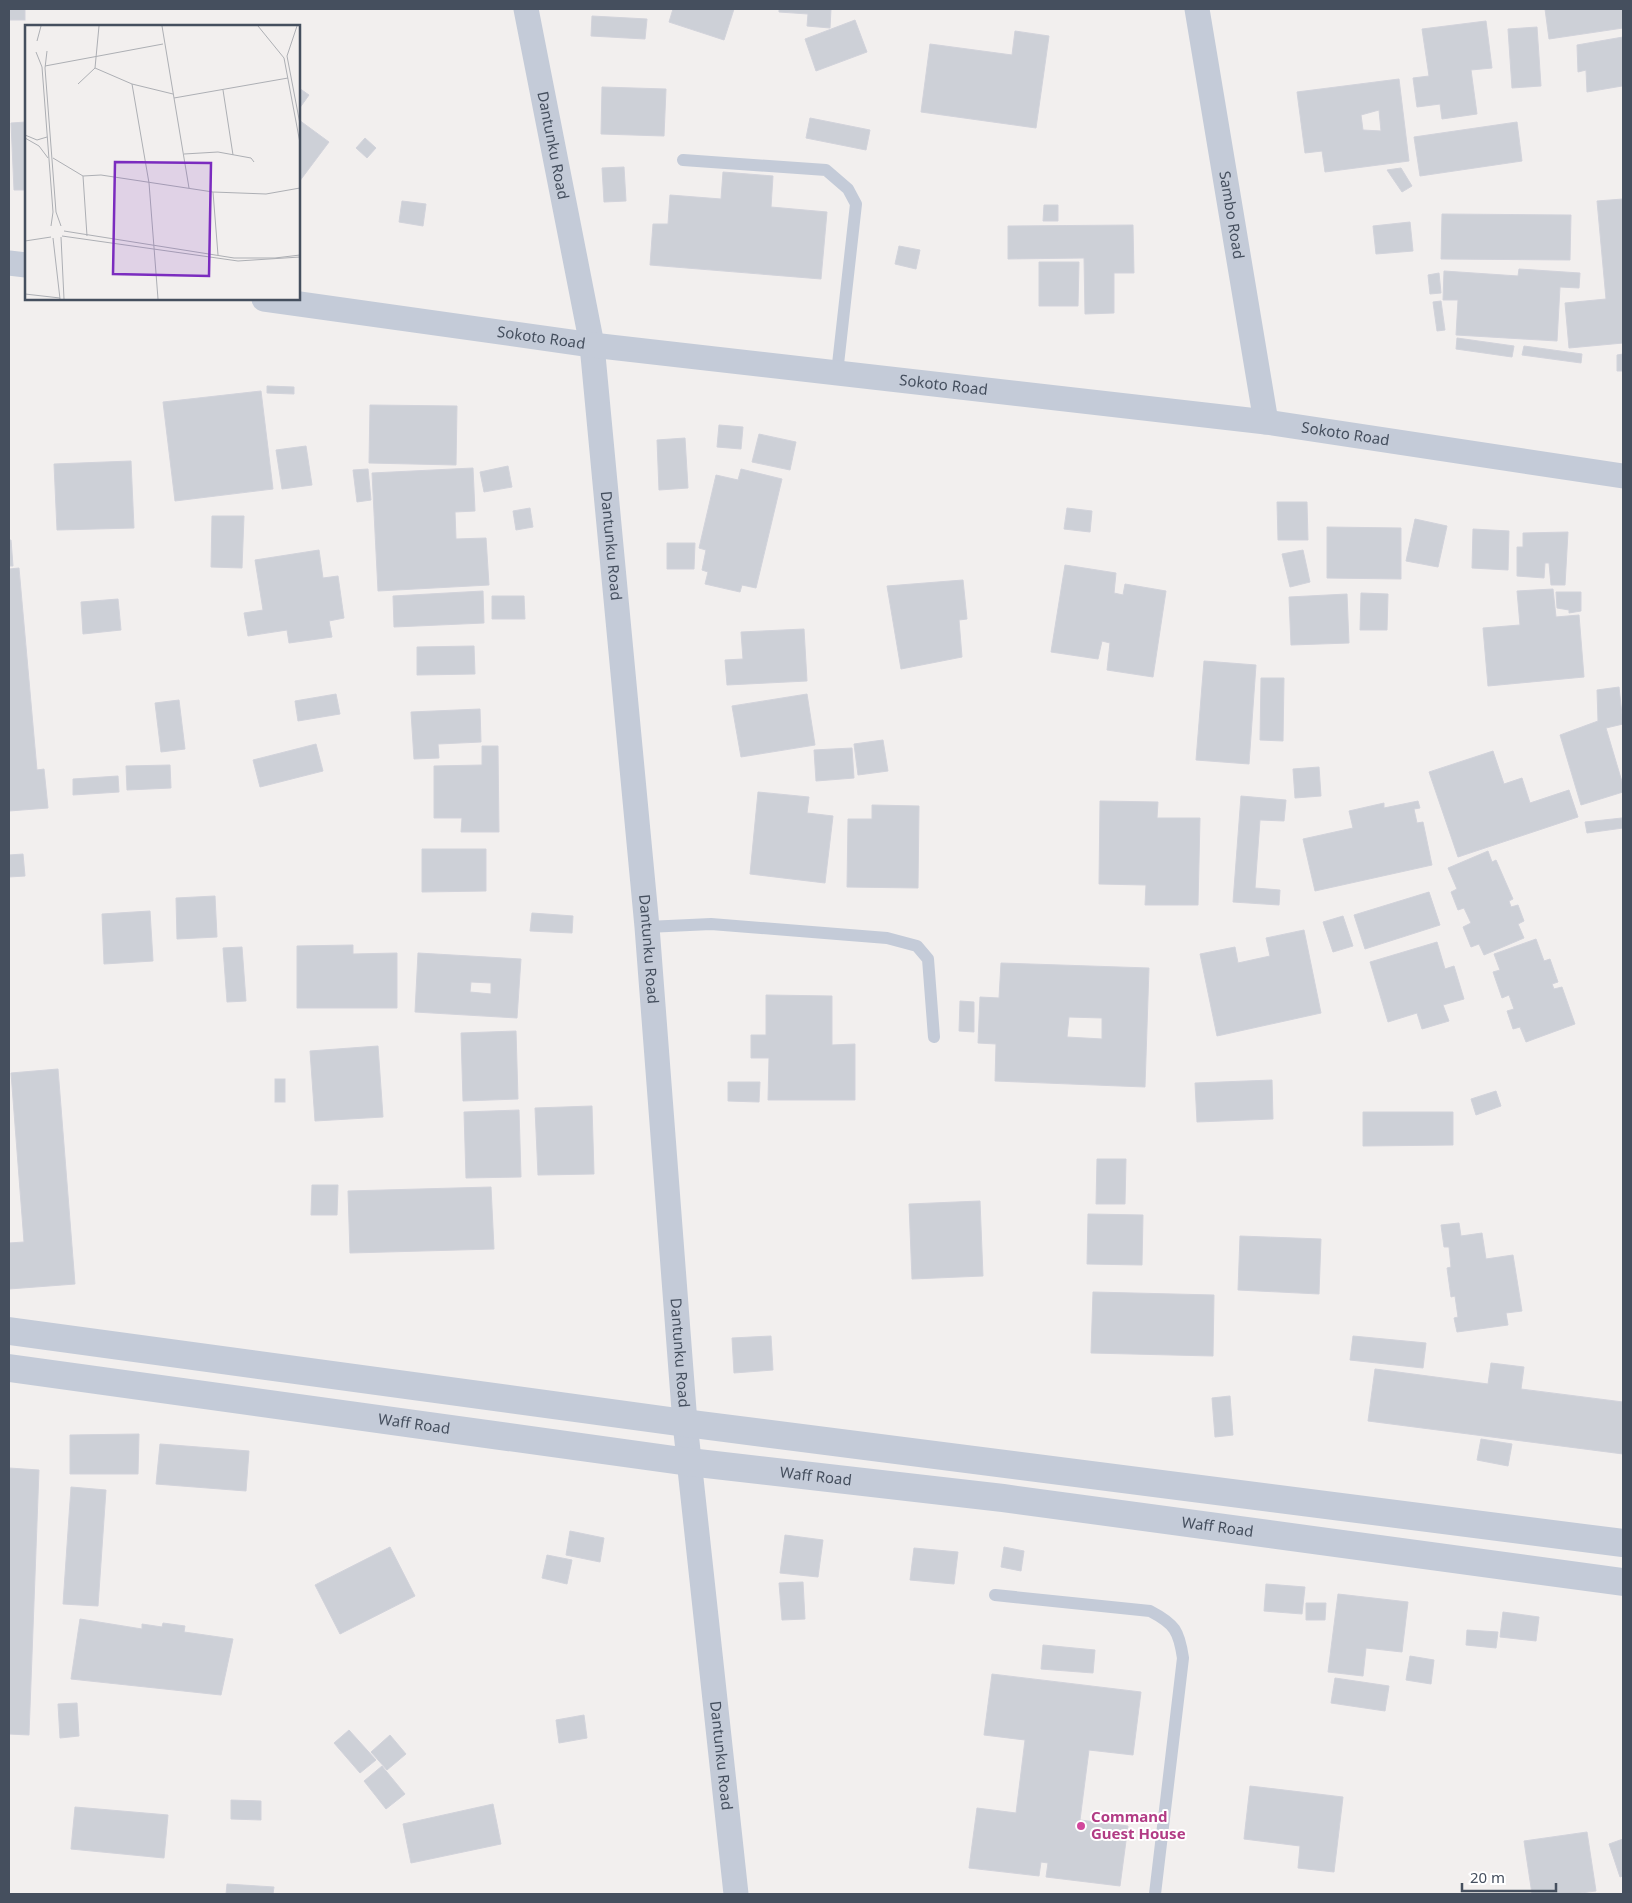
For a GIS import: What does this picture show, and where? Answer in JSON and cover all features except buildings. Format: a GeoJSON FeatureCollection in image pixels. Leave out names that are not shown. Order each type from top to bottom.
{"type":"FeatureCollection","features":[{"type":"Feature","properties":{"kind":"street","name":"Dantunku Road"},"geometry":{"type":"LineString","coordinates":[[526,9],[592,345],[647,927],[685,1423],[736,1894]]}},
{"type":"Feature","properties":{"kind":"street","name":"Sambo Road"},"geometry":{"type":"LineString","coordinates":[[1197,9],[1266,422]]}},
{"type":"Feature","properties":{"kind":"street"},"geometry":{"type":"LineString","coordinates":[[9,263],[25,265]]}},
{"type":"Feature","properties":{"kind":"street","name":"Sokoto Road"},"geometry":{"type":"LineString","coordinates":[[271,300],[592,345],[1266,422],[1623,476]]}},
{"type":"Feature","properties":{"kind":"street"},"geometry":{"type":"LineString","coordinates":[[9,1331],[685,1423],[1623,1542]]}},
{"type":"Feature","properties":{"kind":"street","name":"Waff Road"},"geometry":{"type":"LineString","coordinates":[[9,1368],[689,1462],[1003,1498],[1623,1582]]}},
{"type":"Feature","properties":{"kind":"lane"},"geometry":{"type":"LineString","coordinates":[[683,160],[826,170],[848,189],[856,204],[837,372]]}},
{"type":"Feature","properties":{"kind":"lane"},"geometry":{"type":"LineString","coordinates":[[647,927],[711,924],[887,938],[917,946],[928,959],[934,1037]]}},
{"type":"Feature","properties":{"kind":"lane"},"geometry":{"type":"LineString","coordinates":[[995,1595],[1150,1610],[1167,1620],[1180,1637],[1183,1658],[1155,1894]]}},
{"type":"Feature","properties":{"kind":"place","name":"Command Guest House"},"geometry":{"type":"Point","coordinates":[1081,1826]}}]}
